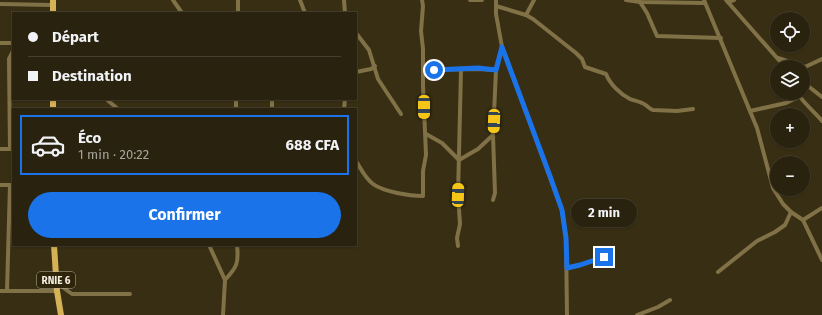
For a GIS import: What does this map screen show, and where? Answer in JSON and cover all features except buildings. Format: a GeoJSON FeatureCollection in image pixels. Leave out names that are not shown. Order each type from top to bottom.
{"type":"FeatureCollection","features":[{"type":"Feature","properties":{"kind":"main road","name":"RNIE 6"},"geometry":{"type":"LineString","coordinates":[[54,246],[56,283],[61,315]]}},
{"type":"Feature","properties":{"kind":"street"},"geometry":{"type":"LineString","coordinates":[[173,0],[181,12]]}},
{"type":"Feature","properties":{"kind":"street"},"geometry":{"type":"LineString","coordinates":[[238,0],[238,12]]}},
{"type":"Feature","properties":{"kind":"street"},"geometry":{"type":"LineString","coordinates":[[300,0],[305,12]]}},
{"type":"Feature","properties":{"kind":"street"},"geometry":{"type":"LineString","coordinates":[[357,162],[368,179],[378,187],[388,191],[423,196],[423,171],[426,155],[426,134],[421,31],[422,0]]}},
{"type":"Feature","properties":{"kind":"street"},"geometry":{"type":"LineString","coordinates":[[470,0],[482,0]]}},
{"type":"Feature","properties":{"kind":"street"},"geometry":{"type":"LineString","coordinates":[[496,0],[498,30],[502,47],[562,210],[566,238],[567,315]]}},
{"type":"Feature","properties":{"kind":"street"},"geometry":{"type":"LineString","coordinates":[[526,14],[535,0]]}},
{"type":"Feature","properties":{"kind":"street"},"geometry":{"type":"LineString","coordinates":[[626,0],[640,2],[704,1],[721,38],[757,128],[773,188],[783,204],[791,212],[803,220],[822,260]]}},
{"type":"Feature","properties":{"kind":"street"},"geometry":{"type":"LineString","coordinates":[[727,1],[734,0]]}},
{"type":"Feature","properties":{"kind":"street"},"geometry":{"type":"LineString","coordinates":[[727,1],[779,60]]}},
{"type":"Feature","properties":{"kind":"street"},"geometry":{"type":"LineString","coordinates":[[0,4],[9,2],[53,3]]}},
{"type":"Feature","properties":{"kind":"street"},"geometry":{"type":"LineString","coordinates":[[344,2],[346,12]]}},
{"type":"Feature","properties":{"kind":"street"},"geometry":{"type":"LineString","coordinates":[[640,2],[658,37],[721,38]]}},
{"type":"Feature","properties":{"kind":"street"},"geometry":{"type":"LineString","coordinates":[[496,6],[526,14],[576,53],[582,59],[585,67],[606,74],[612,86],[631,99],[641,102],[650,109],[677,111],[693,108]]}},
{"type":"Feature","properties":{"kind":"street"},"geometry":{"type":"LineString","coordinates":[[357,33],[369,50],[378,79],[401,114]]}},
{"type":"Feature","properties":{"kind":"street"},"geometry":{"type":"LineString","coordinates":[[0,43],[12,43]]}},
{"type":"Feature","properties":{"kind":"street"},"geometry":{"type":"LineString","coordinates":[[493,200],[495,193],[493,135],[496,70],[502,47]]}},
{"type":"Feature","properties":{"kind":"street"},"geometry":{"type":"LineString","coordinates":[[0,149],[12,149],[9,59],[12,53]]}},
{"type":"Feature","properties":{"kind":"street"},"geometry":{"type":"LineString","coordinates":[[776,57],[805,67],[822,59]]}},
{"type":"Feature","properties":{"kind":"street"},"geometry":{"type":"LineString","coordinates":[[357,72],[371,69],[375,66]]}},
{"type":"Feature","properties":{"kind":"street"},"geometry":{"type":"LineString","coordinates":[[424,70],[461,70],[478,68],[496,70]]}},
{"type":"Feature","properties":{"kind":"street"},"geometry":{"type":"LineString","coordinates":[[458,246],[457,238],[460,224],[458,195],[461,70]]}},
{"type":"Feature","properties":{"kind":"street"},"geometry":{"type":"LineString","coordinates":[[810,88],[822,97]]}},
{"type":"Feature","properties":{"kind":"street"},"geometry":{"type":"LineString","coordinates":[[107,100],[117,108]]}},
{"type":"Feature","properties":{"kind":"street"},"geometry":{"type":"LineString","coordinates":[[750,111],[786,103],[790,100]]}},
{"type":"Feature","properties":{"kind":"street"},"geometry":{"type":"LineString","coordinates":[[803,100],[822,121]]}},
{"type":"Feature","properties":{"kind":"street"},"geometry":{"type":"LineString","coordinates":[[426,134],[442,143],[459,160]]}},
{"type":"Feature","properties":{"kind":"street"},"geometry":{"type":"LineString","coordinates":[[459,160],[478,148],[493,135]]}},
{"type":"Feature","properties":{"kind":"street"},"geometry":{"type":"LineString","coordinates":[[0,185],[11,185],[7,291]]}},
{"type":"Feature","properties":{"kind":"street"},"geometry":{"type":"LineString","coordinates":[[803,220],[822,208]]}},
{"type":"Feature","properties":{"kind":"street"},"geometry":{"type":"LineString","coordinates":[[718,272],[757,241],[785,225],[791,212]]}},
{"type":"Feature","properties":{"kind":"street"},"geometry":{"type":"LineString","coordinates":[[210,246],[225,280],[223,315]]}},
{"type":"Feature","properties":{"kind":"street"},"geometry":{"type":"LineString","coordinates":[[225,280],[235,268],[238,255],[237,246]]}},
{"type":"Feature","properties":{"kind":"street"},"geometry":{"type":"LineString","coordinates":[[567,268],[604,257]]}},
{"type":"Feature","properties":{"kind":"street"},"geometry":{"type":"LineString","coordinates":[[56,283],[72,294],[130,294]]}},
{"type":"Feature","properties":{"kind":"street"},"geometry":{"type":"LineString","coordinates":[[0,291],[57,291]]}},
{"type":"Feature","properties":{"kind":"street"},"geometry":{"type":"LineString","coordinates":[[636,315],[658,307],[670,300]]}},
{"type":"Feature","properties":{"kind":"route"},"geometry":{"type":"LineString","coordinates":[[434,70],[478,68],[496,70],[502,47],[562,210],[566,238],[567,268],[604,257]]}}]}
